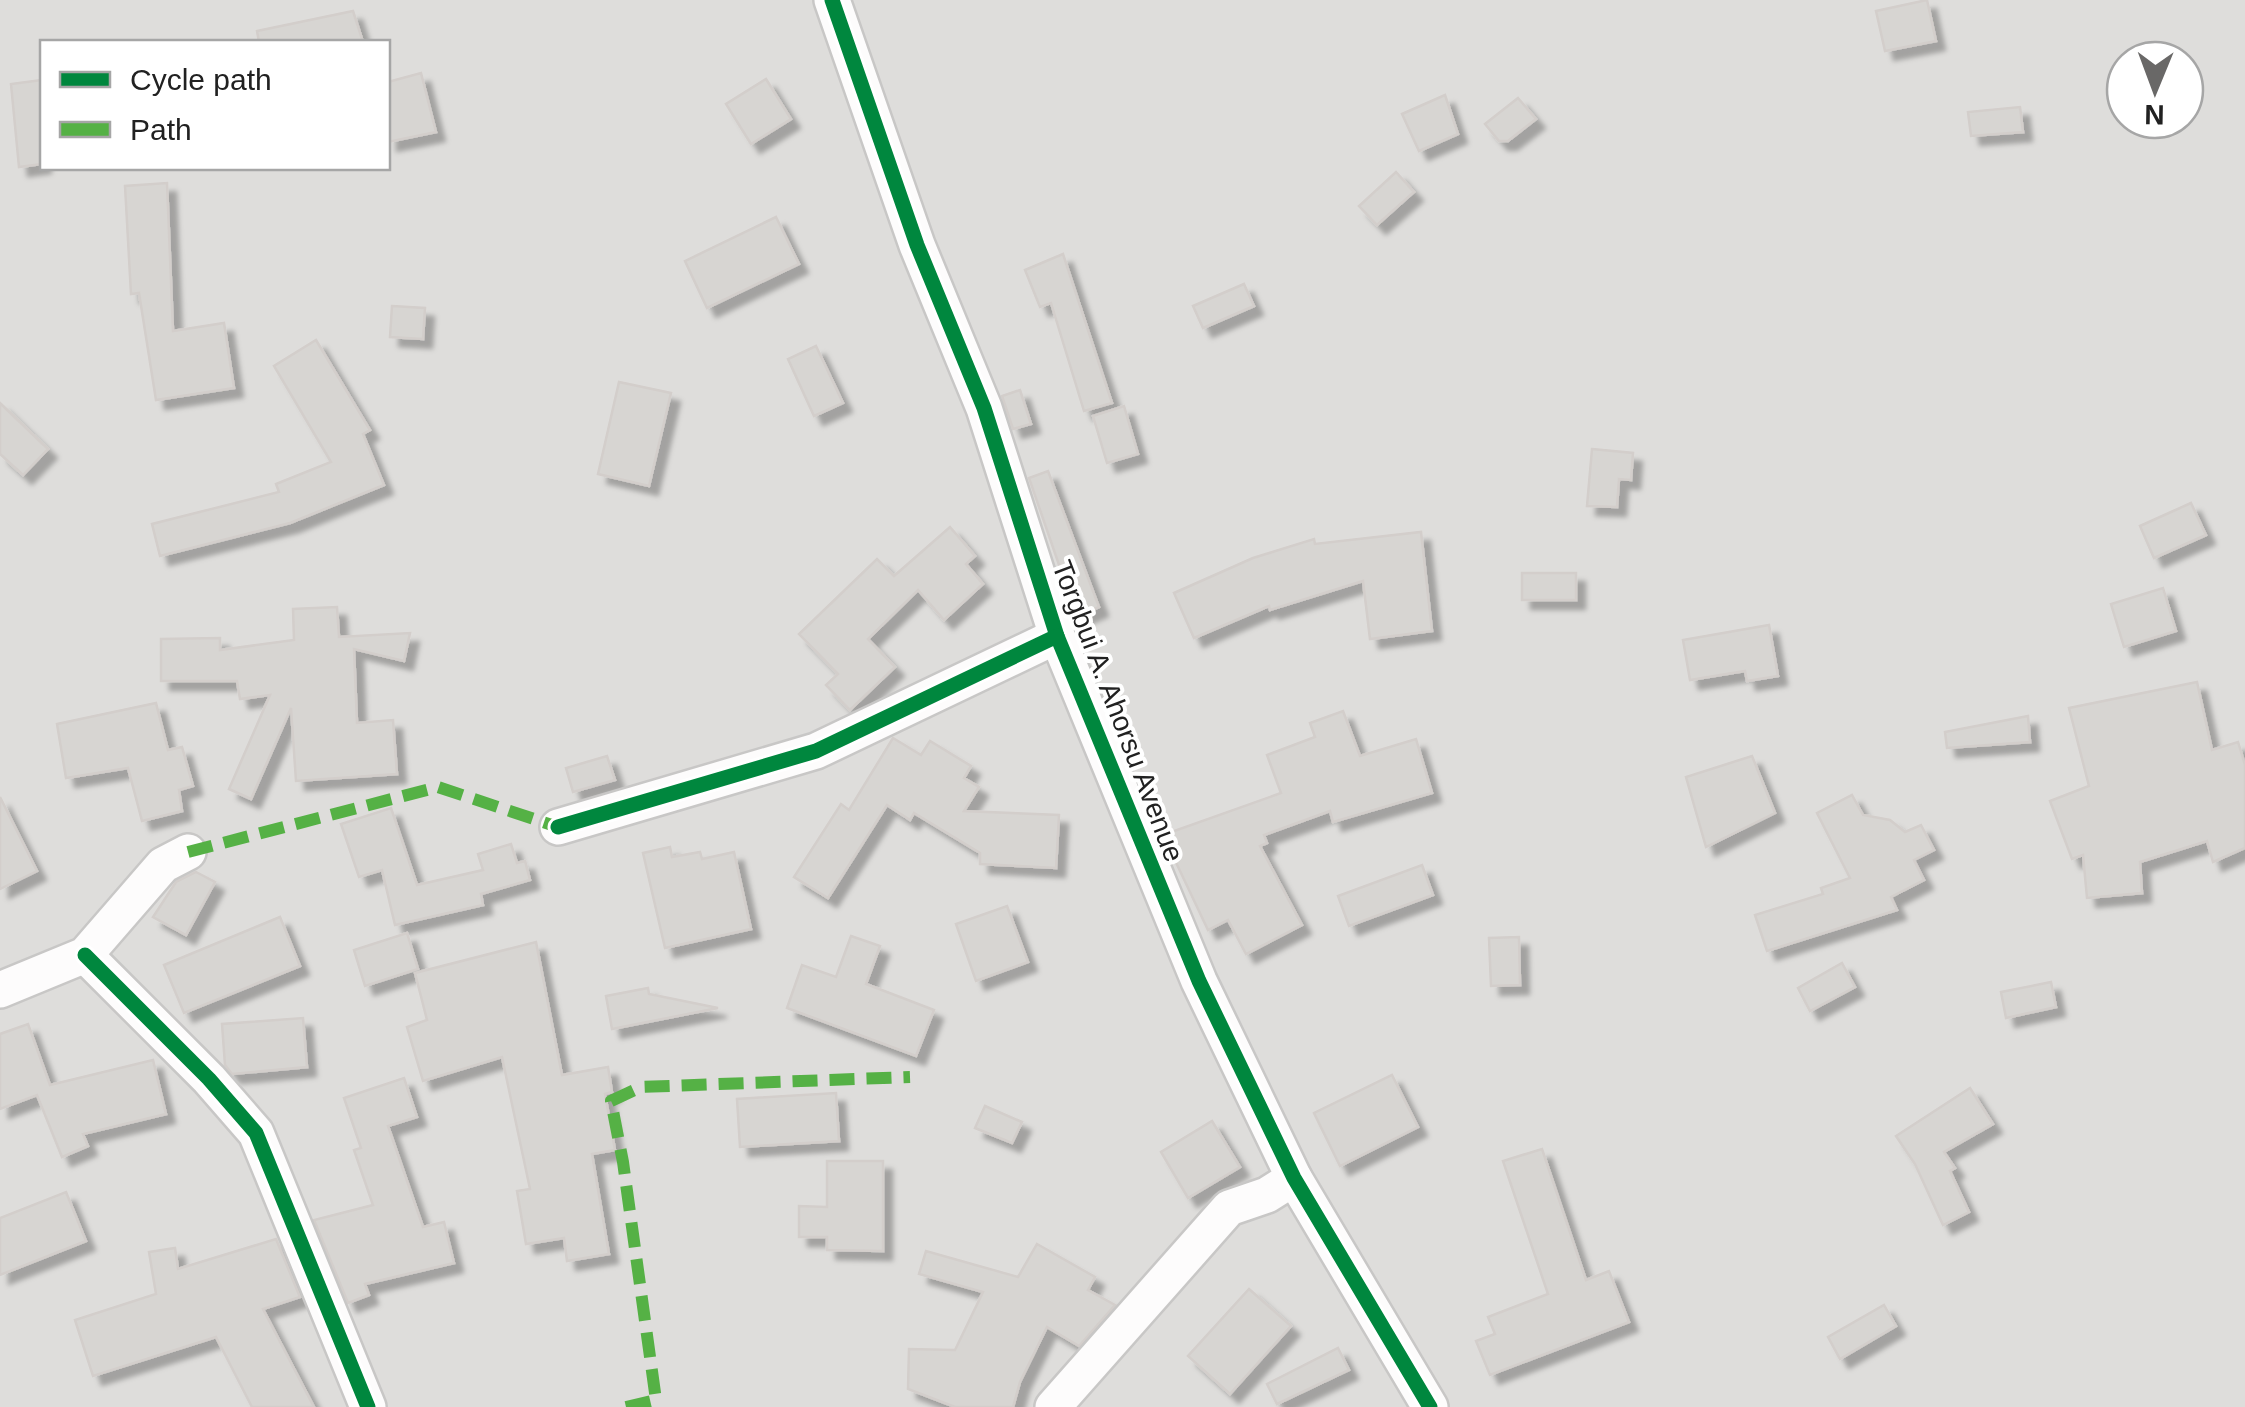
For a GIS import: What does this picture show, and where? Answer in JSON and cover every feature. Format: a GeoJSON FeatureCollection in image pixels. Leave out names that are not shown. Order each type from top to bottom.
{"type":"FeatureCollection","features":[{"type":"Feature","properties":{"kind":"street","name":"Torgbui A. Ahorsu Avenue"},"geometry":{"type":"LineString","coordinates":[[832,0],[917,246],[984,408],[1057,636],[1199,981],[1294,1178],[1430,1407]]}},
{"type":"Feature","properties":{"kind":"street"},"geometry":{"type":"LineString","coordinates":[[558,827],[816,750],[1057,636]]}},
{"type":"Feature","properties":{"kind":"street"},"geometry":{"type":"LineString","coordinates":[[0,990],[85,955],[163,865],[188,852]]}},
{"type":"Feature","properties":{"kind":"street"},"geometry":{"type":"LineString","coordinates":[[85,955],[209,1079],[256,1133],[368,1407]]}},
{"type":"Feature","properties":{"kind":"street"},"geometry":{"type":"LineString","coordinates":[[1053,1407],[1229,1208],[1266,1195],[1294,1178]]}},
{"type":"Feature","properties":{"kind":"shaded area"},"geometry":{"type":"Polygon","coordinates":[[[0,0],[2245,0],[2245,1407],[0,1407],[0,0]]]}},
{"type":"Feature","properties":{"kind":"building"},"geometry":{"type":"Polygon","coordinates":[[[1927,0],[1936,41],[1885,51],[1876,11],[1927,0]]]}},
{"type":"Feature","properties":{"kind":"building"},"geometry":{"type":"Polygon","coordinates":[[[353,11],[362,40],[259,40],[257,31],[353,11]]]}},
{"type":"Feature","properties":{"kind":"building"},"geometry":{"type":"Polygon","coordinates":[[[421,73],[436,132],[390,142],[390,81],[421,73]]]}},
{"type":"Feature","properties":{"kind":"building"},"geometry":{"type":"Polygon","coordinates":[[[766,79],[791,119],[751,144],[726,104],[766,79]]]}},
{"type":"Feature","properties":{"kind":"building"},"geometry":{"type":"Polygon","coordinates":[[[40,80],[40,164],[19,167],[11,84],[40,80]]]}},
{"type":"Feature","properties":{"kind":"building"},"geometry":{"type":"Polygon","coordinates":[[[1445,95],[1458,134],[1419,151],[1402,114],[1445,95]]]}},
{"type":"Feature","properties":{"kind":"building"},"geometry":{"type":"Polygon","coordinates":[[[1518,98],[1536,119],[1508,141],[1499,141],[1485,124],[1518,98]]]}},
{"type":"Feature","properties":{"kind":"building"},"geometry":{"type":"Polygon","coordinates":[[[2020,107],[2023,132],[1971,136],[1968,112],[2020,107]]]}},
{"type":"Feature","properties":{"kind":"building"},"geometry":{"type":"Polygon","coordinates":[[[1396,172],[1414,192],[1377,225],[1359,206],[1396,172]]]}},
{"type":"Feature","properties":{"kind":"building"},"geometry":{"type":"Polygon","coordinates":[[[167,183],[173,331],[224,323],[234,388],[156,400],[139,293],[131,294],[125,186],[167,183]]]}},
{"type":"Feature","properties":{"kind":"building"},"geometry":{"type":"Polygon","coordinates":[[[776,217],[799,264],[707,308],[685,261],[776,217]]]}},
{"type":"Feature","properties":{"kind":"building"},"geometry":{"type":"Polygon","coordinates":[[[1063,254],[1112,403],[1084,411],[1051,303],[1040,307],[1025,270],[1063,254]]]}},
{"type":"Feature","properties":{"kind":"building"},"geometry":{"type":"Polygon","coordinates":[[[1244,284],[1254,306],[1203,328],[1193,306],[1244,284]]]}},
{"type":"Feature","properties":{"kind":"building"},"geometry":{"type":"Polygon","coordinates":[[[392,306],[425,308],[423,339],[390,337],[392,306]]]}},
{"type":"Feature","properties":{"kind":"building"},"geometry":{"type":"Polygon","coordinates":[[[316,340],[370,430],[363,434],[384,485],[290,523],[160,556],[152,524],[279,492],[276,484],[331,462],[274,366],[316,340]]]}},
{"type":"Feature","properties":{"kind":"building"},"geometry":{"type":"Polygon","coordinates":[[[816,346],[843,403],[814,416],[788,359],[816,346]]]}},
{"type":"Feature","properties":{"kind":"building"},"geometry":{"type":"Polygon","coordinates":[[[619,382],[671,393],[649,486],[598,474],[619,382]]]}},
{"type":"Feature","properties":{"kind":"building"},"geometry":{"type":"Polygon","coordinates":[[[1020,390],[1031,424],[1013,429],[1002,396],[1020,390]]]}},
{"type":"Feature","properties":{"kind":"building"},"geometry":{"type":"Polygon","coordinates":[[[0,403],[48,449],[23,475],[0,454],[0,403]]]}},
{"type":"Feature","properties":{"kind":"building"},"geometry":{"type":"Polygon","coordinates":[[[1124,406],[1138,454],[1107,463],[1093,416],[1124,406]]]}},
{"type":"Feature","properties":{"kind":"building"},"geometry":{"type":"Polygon","coordinates":[[[1592,449],[1633,453],[1631,480],[1619,479],[1617,507],[1587,506],[1592,449]]]}},
{"type":"Feature","properties":{"kind":"building"},"geometry":{"type":"Polygon","coordinates":[[[1048,471],[1099,607],[1077,617],[1029,478],[1048,471]]]}},
{"type":"Feature","properties":{"kind":"building"},"geometry":{"type":"Polygon","coordinates":[[[2191,503],[2206,535],[2154,558],[2140,526],[2191,503]]]}},
{"type":"Feature","properties":{"kind":"building"},"geometry":{"type":"Polygon","coordinates":[[[950,527],[975,556],[966,564],[983,584],[944,620],[918,590],[868,639],[895,667],[850,710],[826,685],[838,674],[799,634],[877,559],[894,576],[950,527]]]}},
{"type":"Feature","properties":{"kind":"building"},"geometry":{"type":"Polygon","coordinates":[[[1421,532],[1432,631],[1370,639],[1363,581],[1270,610],[1269,606],[1194,638],[1174,593],[1253,558],[1314,539],[1315,544],[1421,532]]]}},
{"type":"Feature","properties":{"kind":"building"},"geometry":{"type":"Polygon","coordinates":[[[1522,573],[1576,573],[1576,600],[1522,600],[1522,573]]]}},
{"type":"Feature","properties":{"kind":"building"},"geometry":{"type":"Polygon","coordinates":[[[2163,588],[2176,631],[2124,647],[2111,604],[2163,588]]]}},
{"type":"Feature","properties":{"kind":"building"},"geometry":{"type":"Polygon","coordinates":[[[337,607],[339,637],[410,633],[404,661],[354,649],[357,723],[393,720],[397,774],[296,781],[291,708],[251,799],[229,789],[270,695],[240,699],[237,681],[161,681],[161,639],[220,638],[220,650],[294,640],[293,609],[337,607]]]}},
{"type":"Feature","properties":{"kind":"building"},"geometry":{"type":"Polygon","coordinates":[[[1769,625],[1778,676],[1747,681],[1745,671],[1690,680],[1683,640],[1769,625]]]}},
{"type":"Feature","properties":{"kind":"building"},"geometry":{"type":"Polygon","coordinates":[[[2197,682],[2212,750],[2238,742],[2245,765],[2245,848],[2213,862],[2207,841],[2140,862],[2142,893],[2087,898],[2083,855],[2072,859],[2050,801],[2089,786],[2069,708],[2197,682]]]}},
{"type":"Feature","properties":{"kind":"building"},"geometry":{"type":"Polygon","coordinates":[[[156,703],[168,750],[182,747],[193,786],[179,790],[182,811],[142,821],[128,768],[66,778],[57,724],[156,703]]]}},
{"type":"Feature","properties":{"kind":"building"},"geometry":{"type":"Polygon","coordinates":[[[1343,711],[1360,756],[1416,739],[1432,793],[1333,822],[1330,811],[1264,835],[1267,843],[1260,846],[1302,925],[1246,954],[1228,920],[1208,930],[1163,835],[1281,793],[1267,755],[1315,737],[1310,723],[1343,711]]]}},
{"type":"Feature","properties":{"kind":"building"},"geometry":{"type":"Polygon","coordinates":[[[2028,716],[2030,742],[1947,748],[1945,732],[2028,716]]]}},
{"type":"Feature","properties":{"kind":"building"},"geometry":{"type":"Polygon","coordinates":[[[893,738],[921,755],[930,741],[971,766],[964,778],[979,787],[964,811],[1059,815],[1056,868],[980,864],[980,853],[914,813],[910,820],[887,805],[828,898],[794,877],[841,804],[849,810],[893,738]]]}},
{"type":"Feature","properties":{"kind":"building"},"geometry":{"type":"Polygon","coordinates":[[[607,756],[615,780],[573,792],[566,768],[607,756]]]}},
{"type":"Feature","properties":{"kind":"building"},"geometry":{"type":"Polygon","coordinates":[[[1752,756],[1775,813],[1706,847],[1686,777],[1752,756]]]}},
{"type":"Feature","properties":{"kind":"building"},"geometry":{"type":"Polygon","coordinates":[[[1852,795],[1863,815],[1890,820],[1905,832],[1921,825],[1934,850],[1914,860],[1924,880],[1891,897],[1897,910],[1767,951],[1755,915],[1823,894],[1821,888],[1850,878],[1817,813],[1852,795]]]}},
{"type":"Feature","properties":{"kind":"building"},"geometry":{"type":"Polygon","coordinates":[[[0,797],[37,871],[0,889],[0,797]]]}},
{"type":"Feature","properties":{"kind":"building"},"geometry":{"type":"Polygon","coordinates":[[[391,808],[417,885],[483,870],[478,854],[511,844],[517,863],[525,861],[530,880],[481,894],[483,905],[395,925],[382,870],[359,877],[341,824],[391,808]]]}},
{"type":"Feature","properties":{"kind":"building"},"geometry":{"type":"Polygon","coordinates":[[[670,847],[672,857],[700,852],[702,859],[734,852],[751,929],[665,948],[643,853],[670,847]]]}},
{"type":"Feature","properties":{"kind":"building"},"geometry":{"type":"Polygon","coordinates":[[[1422,865],[1433,895],[1349,926],[1338,896],[1422,865]]]}},
{"type":"Feature","properties":{"kind":"building"},"geometry":{"type":"Polygon","coordinates":[[[196,872],[215,882],[186,935],[153,917],[176,882],[196,872]]]}},
{"type":"Feature","properties":{"kind":"building"},"geometry":{"type":"Polygon","coordinates":[[[1007,906],[1028,962],[976,981],[956,924],[1007,906]]]}},
{"type":"Feature","properties":{"kind":"building"},"geometry":{"type":"Polygon","coordinates":[[[280,917],[300,966],[184,1013],[164,965],[280,917]]]}},
{"type":"Feature","properties":{"kind":"building"},"geometry":{"type":"Polygon","coordinates":[[[407,933],[418,969],[365,986],[354,950],[407,933]]]}},
{"type":"Feature","properties":{"kind":"building"},"geometry":{"type":"Polygon","coordinates":[[[851,936],[880,946],[866,984],[934,1010],[916,1056],[787,1008],[802,965],[836,977],[851,936]]]}},
{"type":"Feature","properties":{"kind":"building"},"geometry":{"type":"Polygon","coordinates":[[[1519,937],[1520,985],[1491,986],[1489,938],[1519,937]]]}},
{"type":"Feature","properties":{"kind":"building"},"geometry":{"type":"Polygon","coordinates":[[[536,942],[562,1075],[608,1067],[612,1092],[605,1094],[615,1150],[592,1154],[609,1254],[567,1261],[564,1238],[526,1244],[517,1191],[530,1189],[502,1057],[423,1081],[407,1027],[427,1020],[415,973],[536,942]]]}},
{"type":"Feature","properties":{"kind":"building"},"geometry":{"type":"Polygon","coordinates":[[[1842,963],[1855,987],[1810,1011],[1798,988],[1842,963]]]}},
{"type":"Feature","properties":{"kind":"building"},"geometry":{"type":"Polygon","coordinates":[[[2051,982],[2056,1007],[2006,1018],[2001,992],[2051,982]]]}},
{"type":"Feature","properties":{"kind":"building"},"geometry":{"type":"Polygon","coordinates":[[[648,988],[649,994],[718,1008],[612,1029],[606,996],[648,988]]]}},
{"type":"Feature","properties":{"kind":"building"},"geometry":{"type":"Polygon","coordinates":[[[303,1018],[307,1067],[232,1074],[225,1065],[222,1024],[303,1018]]]}},
{"type":"Feature","properties":{"kind":"building"},"geometry":{"type":"Polygon","coordinates":[[[28,1024],[50,1085],[153,1060],[166,1114],[83,1134],[88,1146],[62,1157],[37,1095],[0,1109],[0,1034],[28,1024]]]}},
{"type":"Feature","properties":{"kind":"building"},"geometry":{"type":"Polygon","coordinates":[[[1392,1075],[1418,1127],[1340,1166],[1314,1113],[1392,1075]]]}},
{"type":"Feature","properties":{"kind":"building"},"geometry":{"type":"Polygon","coordinates":[[[404,1078],[417,1117],[388,1126],[423,1227],[444,1222],[454,1263],[365,1284],[369,1295],[348,1303],[314,1220],[373,1205],[354,1150],[361,1148],[344,1098],[404,1078]]]}},
{"type":"Feature","properties":{"kind":"building"},"geometry":{"type":"Polygon","coordinates":[[[1970,1088],[1993,1124],[1944,1152],[1955,1168],[1950,1171],[1969,1212],[1943,1225],[1915,1164],[1896,1136],[1970,1088]]]}},
{"type":"Feature","properties":{"kind":"building"},"geometry":{"type":"Polygon","coordinates":[[[836,1093],[839,1141],[740,1147],[737,1099],[836,1093]]]}},
{"type":"Feature","properties":{"kind":"building"},"geometry":{"type":"Polygon","coordinates":[[[985,1106],[1022,1122],[1012,1143],[975,1128],[985,1106]]]}},
{"type":"Feature","properties":{"kind":"building"},"geometry":{"type":"Polygon","coordinates":[[[1212,1121],[1240,1167],[1188,1198],[1161,1152],[1212,1121]]]}},
{"type":"Feature","properties":{"kind":"building"},"geometry":{"type":"Polygon","coordinates":[[[1542,1149],[1586,1280],[1609,1271],[1629,1322],[1490,1375],[1476,1341],[1495,1334],[1488,1317],[1548,1294],[1503,1161],[1542,1149]]]}},
{"type":"Feature","properties":{"kind":"building"},"geometry":{"type":"Polygon","coordinates":[[[827,1161],[883,1161],[883,1251],[827,1250],[827,1237],[799,1237],[799,1206],[827,1207],[827,1161]]]}},
{"type":"Feature","properties":{"kind":"building"},"geometry":{"type":"Polygon","coordinates":[[[66,1192],[86,1241],[0,1275],[0,1218],[66,1192]]]}},
{"type":"Feature","properties":{"kind":"building"},"geometry":{"type":"Polygon","coordinates":[[[276,1239],[300,1297],[263,1309],[314,1407],[252,1407],[216,1337],[93,1376],[75,1320],[156,1294],[149,1252],[175,1248],[178,1269],[276,1239]]]}},
{"type":"Feature","properties":{"kind":"building"},"geometry":{"type":"Polygon","coordinates":[[[1037,1244],[1095,1277],[1088,1290],[1115,1305],[1079,1346],[1047,1327],[1020,1382],[1013,1407],[955,1407],[908,1389],[909,1349],[955,1350],[983,1292],[919,1274],[926,1251],[1018,1277],[1037,1244]]]}},
{"type":"Feature","properties":{"kind":"building"},"geometry":{"type":"Polygon","coordinates":[[[1249,1289],[1291,1326],[1230,1394],[1188,1356],[1249,1289]]]}},
{"type":"Feature","properties":{"kind":"building"},"geometry":{"type":"Polygon","coordinates":[[[1884,1305],[1896,1326],[1840,1359],[1828,1337],[1884,1305]]]}},
{"type":"Feature","properties":{"kind":"building"},"geometry":{"type":"Polygon","coordinates":[[[1338,1348],[1349,1370],[1277,1404],[1267,1384],[1338,1348]]]}},
{"type":"Feature","properties":{"kind":"marked path"},"geometry":{"type":"LineString","coordinates":[[188,852],[438,787],[558,827]]}},
{"type":"Feature","properties":{"kind":"marked path"},"geometry":{"type":"LineString","coordinates":[[626,1407],[656,1400],[611,1101],[641,1087],[910,1077]]}},
{"type":"Feature","properties":{"kind":"cycle path"},"geometry":{"type":"LineString","coordinates":[[832,0],[917,245],[984,408],[1057,636],[1199,981],[1294,1178],[1430,1407]]}},
{"type":"Feature","properties":{"kind":"cycle path"},"geometry":{"type":"LineString","coordinates":[[558,827],[816,751],[1057,636]]}},
{"type":"Feature","properties":{"kind":"cycle path"},"geometry":{"type":"LineString","coordinates":[[85,955],[209,1079],[256,1133],[368,1407]]}}]}
